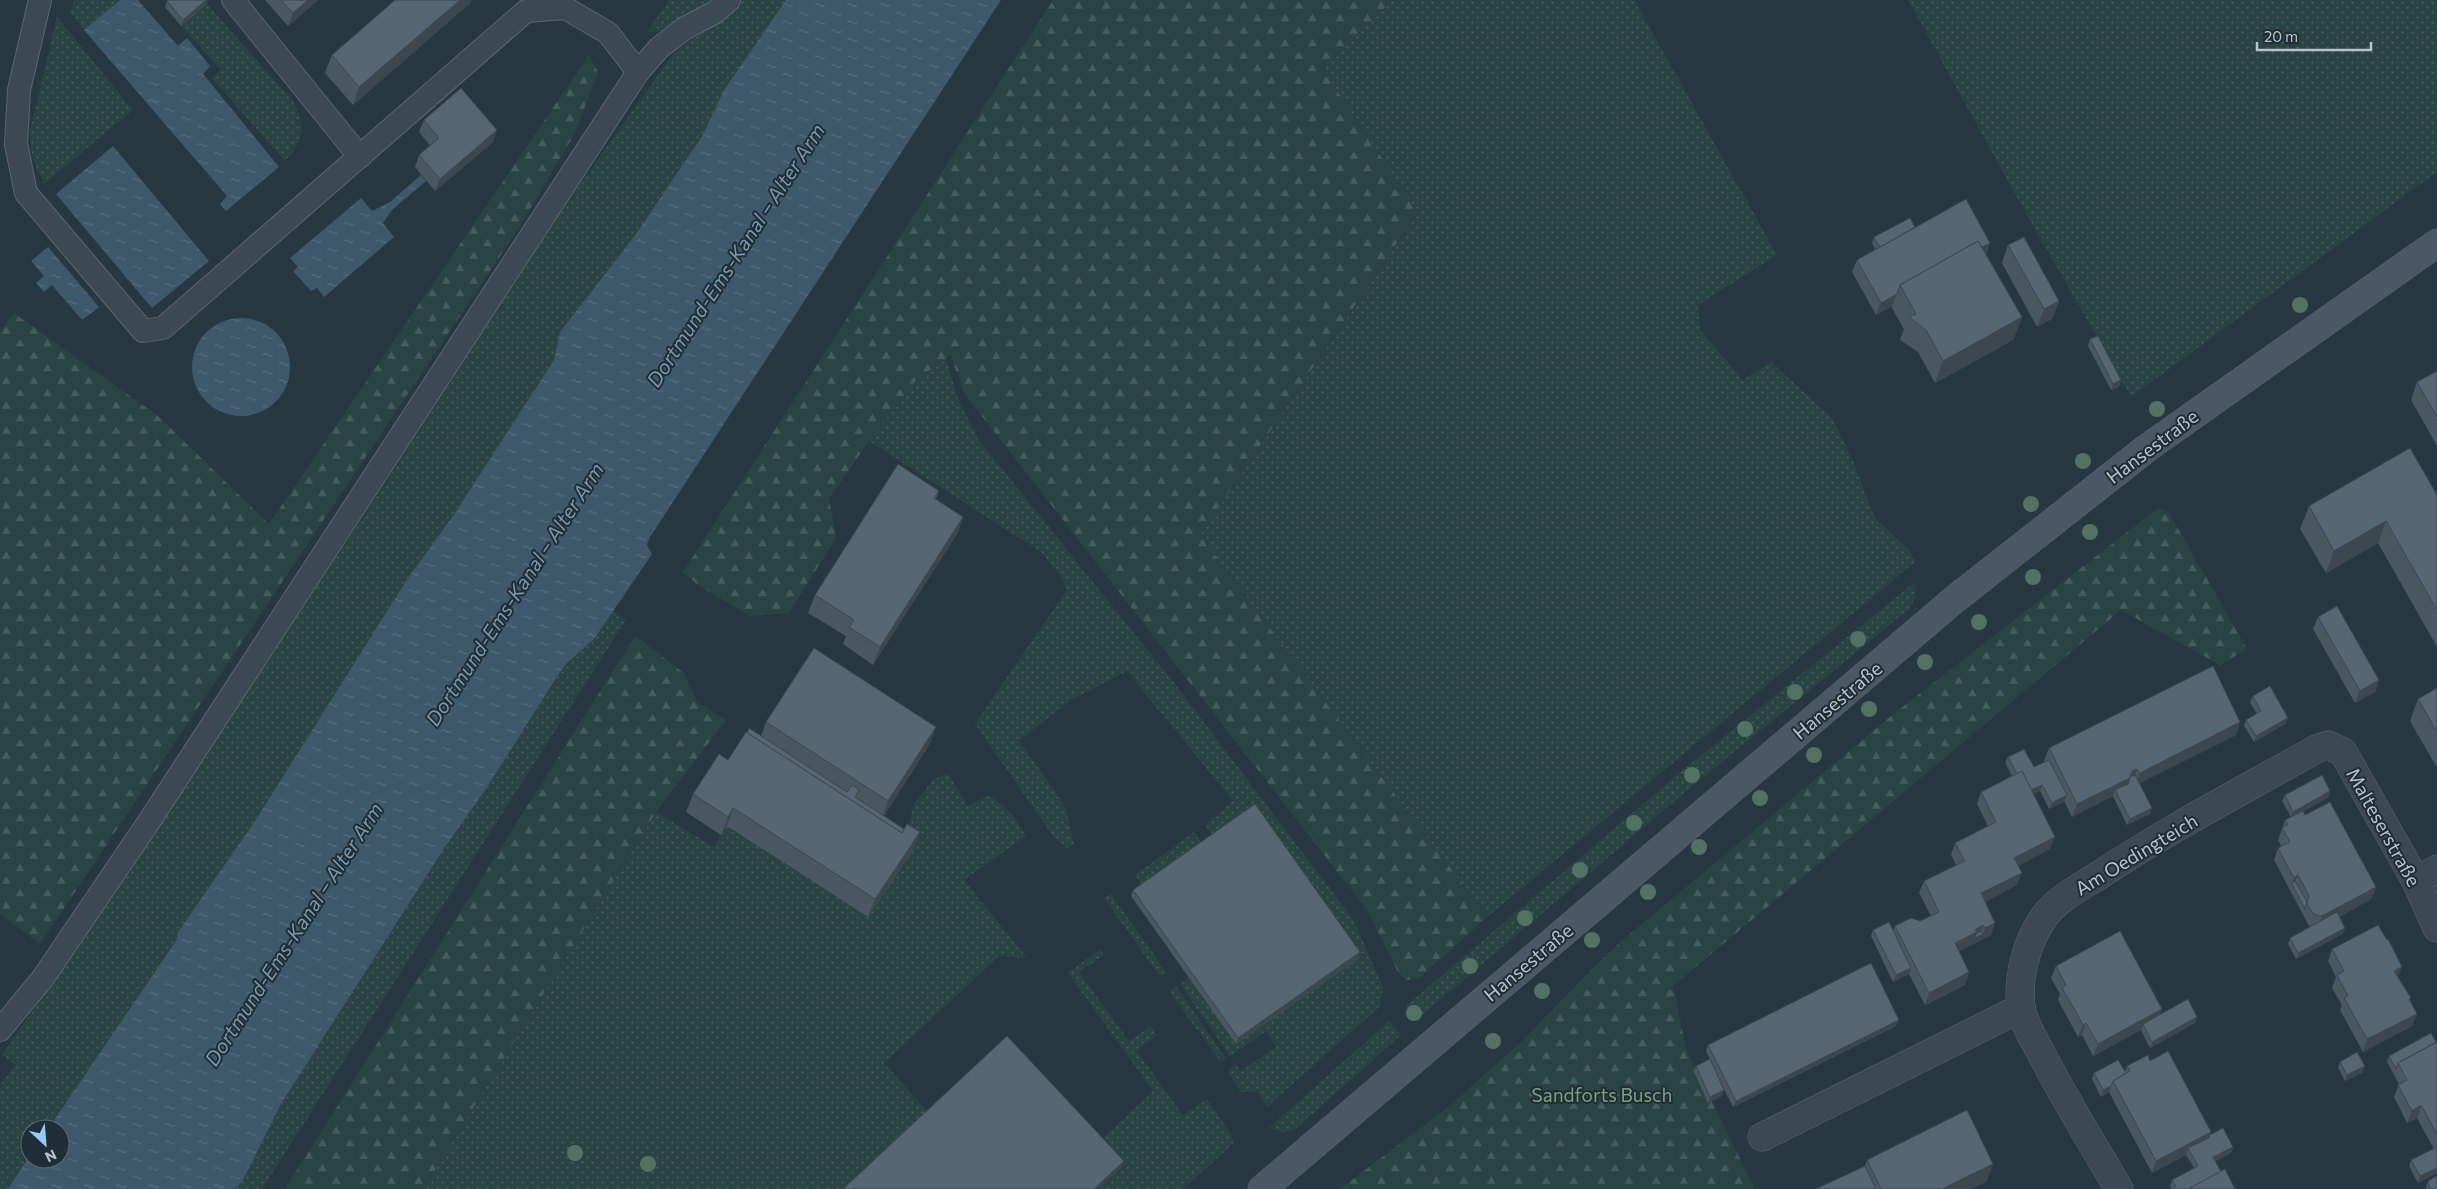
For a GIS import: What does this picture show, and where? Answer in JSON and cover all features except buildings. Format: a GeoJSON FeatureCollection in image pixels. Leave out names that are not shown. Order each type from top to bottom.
{"type":"FeatureCollection","features":[{"type":"Feature","properties":{"kind":"main road","name":"Hansestraße"},"geometry":{"type":"LineString","coordinates":[[1262,1189],[1955,599],[2147,448],[2437,243]]}},
{"type":"Feature","properties":{"kind":"street","name":"Malteserstraße"},"geometry":{"type":"LineString","coordinates":[[2316,749],[2328,745],[2342,752],[2426,875],[2437,928]]}},
{"type":"Feature","properties":{"kind":"street","name":"Am Oedingteich"},"geometry":{"type":"LineString","coordinates":[[2119,1189],[2048,1066],[2026,1025],[2020,1008],[2020,986],[2024,960],[2036,930],[2045,916],[2062,899],[2127,856],[2316,749]]}},
{"type":"Feature","properties":{"kind":"street"},"geometry":{"type":"LineString","coordinates":[[1762,1137],[2020,1008]]}},
{"type":"Feature","properties":{"kind":"lane"},"geometry":{"type":"LineString","coordinates":[[40,0],[20,90],[16,144],[26,193],[143,331],[163,328],[526,11],[552,4],[565,8],[608,33],[638,72]]}},
{"type":"Feature","properties":{"kind":"lane"},"geometry":{"type":"LineString","coordinates":[[233,0],[360,157]]}},
{"type":"Feature","properties":{"kind":"lane"},"geometry":{"type":"LineString","coordinates":[[0,1030],[43,978],[150,820],[638,72],[659,48],[685,28],[714,14],[729,0]]}},
{"type":"Feature","properties":{"kind":"green space"},"geometry":{"type":"Polygon","coordinates":[[[74,0],[120,0],[84,30],[70,12],[74,0]]]}},
{"type":"Feature","properties":{"kind":"green space"},"geometry":{"type":"Polygon","coordinates":[[[669,0],[786,0],[724,90],[703,135],[636,234],[560,332],[554,360],[453,516],[408,578],[255,821],[178,932],[176,941],[55,1119],[20,1119],[21,1169],[8,1189],[0,1189],[0,1085],[16,1065],[2,1055],[67,961],[366,513],[571,197],[673,54],[707,27],[647,32],[669,0]]]}},
{"type":"Feature","properties":{"kind":"green space"},"geometry":{"type":"Polygon","coordinates":[[[1053,0],[1392,0],[1323,70],[1418,212],[1200,535],[1487,917],[1418,979],[1407,980],[1398,972],[1367,910],[964,393],[950,354],[946,359],[917,379],[869,441],[829,499],[836,538],[789,613],[750,616],[698,585],[683,572],[1053,0]]]}},
{"type":"Feature","properties":{"kind":"green space"},"geometry":{"type":"Polygon","coordinates":[[[1392,0],[1634,0],[1777,255],[1698,305],[1700,330],[1743,380],[1771,362],[1832,418],[1854,463],[1874,517],[1910,551],[1915,562],[1487,917],[1200,535],[1418,213],[1323,70],[1392,0]]]}},
{"type":"Feature","properties":{"kind":"green space"},"geometry":{"type":"Polygon","coordinates":[[[1908,0],[2437,0],[2437,172],[2131,397],[2010,185],[1908,0]]]}},
{"type":"Feature","properties":{"kind":"green space"},"geometry":{"type":"Polygon","coordinates":[[[207,4],[294,102],[300,120],[301,134],[296,147],[285,161],[212,78],[221,70],[181,26],[207,4]]]}},
{"type":"Feature","properties":{"kind":"green space"},"geometry":{"type":"Polygon","coordinates":[[[57,17],[133,110],[44,184],[33,158],[30,145],[30,131],[57,17]]]}},
{"type":"Feature","properties":{"kind":"green space"},"geometry":{"type":"Polygon","coordinates":[[[589,55],[598,72],[575,133],[520,226],[40,944],[0,914],[0,332],[14,313],[158,416],[269,524],[589,55]]]}},
{"type":"Feature","properties":{"kind":"green space"},"geometry":{"type":"Polygon","coordinates":[[[946,359],[957,396],[978,439],[1175,684],[1353,919],[1383,987],[1380,1006],[1267,1107],[1257,1092],[1241,1092],[1228,1072],[1235,1064],[1241,1071],[1276,1047],[1266,1031],[1230,1056],[1180,984],[1189,978],[1236,1044],[1357,958],[1214,837],[1205,825],[1233,801],[1127,671],[1069,701],[1019,741],[1066,809],[1074,845],[1066,848],[1053,836],[975,724],[1067,590],[1061,576],[1041,552],[869,441],[917,379],[946,359]]]}},
{"type":"Feature","properties":{"kind":"green space","name":"Sandforts Busch"},"geometry":{"type":"Polygon","coordinates":[[[2158,508],[2168,511],[2247,649],[2220,665],[2121,610],[1673,986],[1686,1049],[1755,1189],[1340,1189],[1448,1107],[1520,1043],[1625,938],[1891,716],[2158,508]]]}},
{"type":"Feature","properties":{"kind":"green space"},"geometry":{"type":"Polygon","coordinates":[[[1915,582],[1916,597],[1909,609],[1690,788],[1420,1017],[1406,1006],[1677,775],[1915,582]]]}},
{"type":"Feature","properties":{"kind":"green space"},"geometry":{"type":"Polygon","coordinates":[[[612,611],[626,620],[262,1189],[234,1189],[242,1182],[281,1104],[443,850],[484,792],[560,672],[566,664],[594,639],[612,611]]]}},
{"type":"Feature","properties":{"kind":"green space"},"geometry":{"type":"Polygon","coordinates":[[[635,636],[684,673],[697,702],[726,720],[656,812],[423,1189],[285,1189],[635,636]]]}},
{"type":"Feature","properties":{"kind":"green space"},"geometry":{"type":"Polygon","coordinates":[[[948,774],[968,806],[990,795],[1012,814],[1026,836],[964,880],[1027,958],[999,956],[884,1063],[929,1113],[848,1189],[423,1189],[656,812],[714,847],[727,826],[868,917],[908,829],[914,804],[934,779],[948,774]]]}},
{"type":"Feature","properties":{"kind":"green space"},"geometry":{"type":"Polygon","coordinates":[[[1194,832],[1203,845],[1144,887],[1135,875],[1194,832]]]}},
{"type":"Feature","properties":{"kind":"green space"},"geometry":{"type":"Polygon","coordinates":[[[1111,894],[1167,973],[1163,976],[1158,974],[1104,898],[1111,894]]]}},
{"type":"Feature","properties":{"kind":"green space"},"geometry":{"type":"Polygon","coordinates":[[[1100,949],[1104,955],[1079,972],[1129,1041],[1151,1026],[1157,1035],[1136,1050],[1183,1115],[1207,1099],[1232,1136],[1233,1144],[1183,1189],[1098,1189],[1121,1168],[1098,1143],[1153,1091],[1068,973],[1100,949]]]}},
{"type":"Feature","properties":{"kind":"green space"},"geometry":{"type":"Polygon","coordinates":[[[1176,986],[1227,1060],[1220,1061],[1171,994],[1172,989],[1176,986]]]}},
{"type":"Feature","properties":{"kind":"green space"},"geometry":{"type":"Polygon","coordinates":[[[1389,1021],[1401,1035],[1294,1130],[1282,1132],[1269,1128],[1389,1021]]]}},
{"type":"Feature","properties":{"kind":"water"},"geometry":{"type":"Polygon","coordinates":[[[120,0],[138,0],[178,46],[187,38],[210,66],[203,74],[279,167],[226,211],[220,204],[227,196],[84,30],[120,0]]]}},
{"type":"Feature","properties":{"kind":"water","name":"Dortmund-Ems-Kanal – Alter Arm"},"geometry":{"type":"Polygon","coordinates":[[[786,0],[1001,0],[650,537],[647,545],[652,554],[594,639],[566,664],[560,672],[484,792],[443,850],[281,1104],[242,1182],[234,1189],[8,1189],[21,1169],[70,1169],[70,1119],[55,1119],[176,941],[178,932],[255,821],[408,578],[453,516],[554,360],[560,332],[636,234],[703,135],[724,90],[786,0]]]}},
{"type":"Feature","properties":{"kind":"water"},"geometry":{"type":"Polygon","coordinates":[[[113,146],[209,261],[152,308],[56,194],[113,146]]]}},
{"type":"Feature","properties":{"kind":"water"},"geometry":{"type":"Polygon","coordinates":[[[421,175],[426,181],[392,210],[383,223],[394,237],[324,297],[317,288],[311,291],[293,271],[298,267],[290,258],[361,198],[372,211],[390,202],[421,175]]]}},
{"type":"Feature","properties":{"kind":"water"},"geometry":{"type":"Polygon","coordinates":[[[48,247],[99,307],[82,320],[52,285],[44,292],[36,283],[44,276],[31,261],[48,247]]]}},
{"type":"Feature","properties":{"kind":"water"},"geometry":{"type":"Polygon","coordinates":[[[241,318],[260,322],[275,333],[286,348],[290,367],[286,386],[275,401],[260,412],[241,416],[222,412],[207,401],[196,386],[192,367],[196,348],[207,333],[222,322],[241,318]]]}}]}
